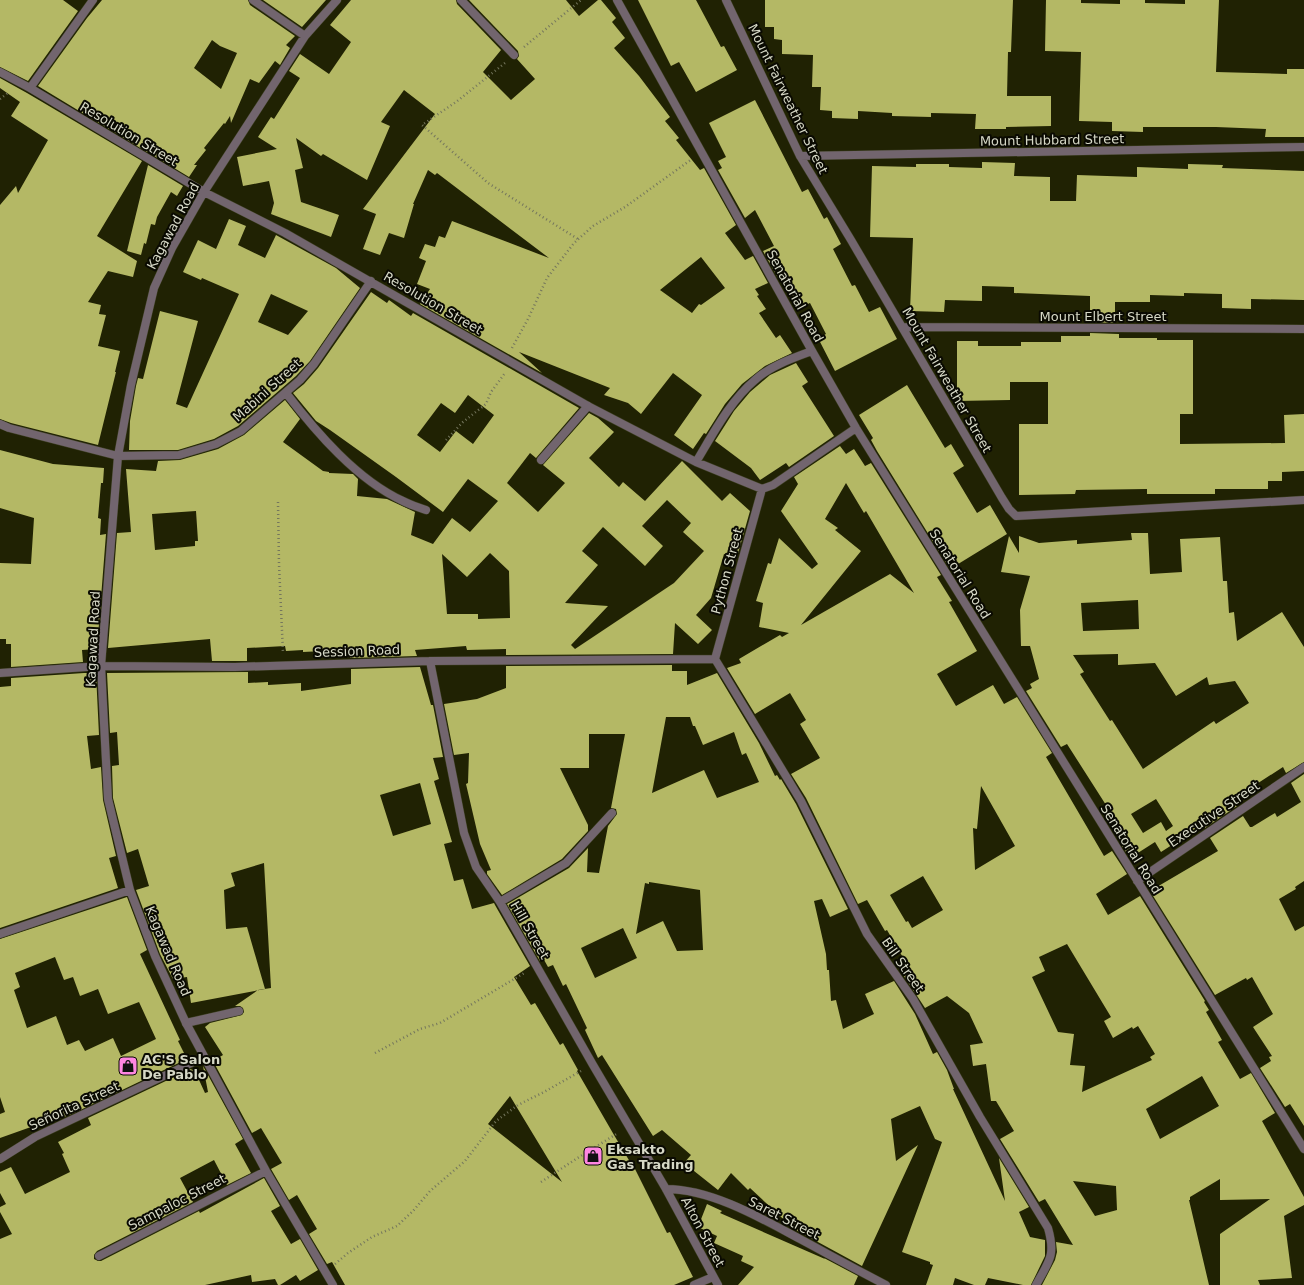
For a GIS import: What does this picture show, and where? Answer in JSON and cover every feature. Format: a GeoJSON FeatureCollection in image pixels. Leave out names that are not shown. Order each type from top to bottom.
{"type":"FeatureCollection","features":[{"type":"Feature","properties":{"kind":"street"},"geometry":{"type":"LineString","coordinates":[[30,88],[93,0]]}},
{"type":"Feature","properties":{"kind":"street"},"geometry":{"type":"LineString","coordinates":[[254,0],[305,36]]}},
{"type":"Feature","properties":{"kind":"street","name":"Kagawad Road"},"geometry":{"type":"LineString","coordinates":[[333,1285],[266,1171],[186,1023],[155,956],[130,890],[108,799],[101,666],[118,456],[131,385],[154,288],[172,248],[204,192],[305,36],[337,0]]}},
{"type":"Feature","properties":{"kind":"street"},"geometry":{"type":"LineString","coordinates":[[461,0],[514,55]]}},
{"type":"Feature","properties":{"kind":"street","name":"Senatorial Road"},"geometry":{"type":"LineString","coordinates":[[617,0],[856,428],[1304,1149]]}},
{"type":"Feature","properties":{"kind":"street","name":"Mount Fairweather Street"},"geometry":{"type":"LineString","coordinates":[[726,0],[800,156],[1002,498],[1009,509],[1016,516],[1304,500]]}},
{"type":"Feature","properties":{"kind":"street","name":"Resolution Street"},"geometry":{"type":"LineString","coordinates":[[0,72],[30,88],[204,192],[285,233],[588,406],[696,462],[762,489]]}},
{"type":"Feature","properties":{"kind":"street","name":"Mount Hubbard Street"},"geometry":{"type":"LineString","coordinates":[[800,156],[1304,147]]}},
{"type":"Feature","properties":{"kind":"street","name":"Mabini Street"},"geometry":{"type":"LineString","coordinates":[[0,424],[10,428],[118,456],[179,455],[216,444],[242,431],[300,380],[314,364],[371,281]]}},
{"type":"Feature","properties":{"kind":"street","name":"Mount Elbert Street"},"geometry":{"type":"LineString","coordinates":[[902,327],[1304,329]]}},
{"type":"Feature","properties":{"kind":"street"},"geometry":{"type":"LineString","coordinates":[[696,462],[727,411],[755,380],[780,364],[812,351]]}},
{"type":"Feature","properties":{"kind":"street"},"geometry":{"type":"LineString","coordinates":[[286,393],[308,421],[348,462],[377,486],[403,502],[426,510]]}},
{"type":"Feature","properties":{"kind":"street"},"geometry":{"type":"LineString","coordinates":[[541,460],[588,406]]}},
{"type":"Feature","properties":{"kind":"street"},"geometry":{"type":"LineString","coordinates":[[762,489],[773,485],[856,428]]}},
{"type":"Feature","properties":{"kind":"street","name":"Python Street"},"geometry":{"type":"LineString","coordinates":[[715,659],[762,489]]}},
{"type":"Feature","properties":{"kind":"street","name":"Session Road"},"geometry":{"type":"LineString","coordinates":[[0,673],[101,666],[236,667],[430,661],[715,659]]}},
{"type":"Feature","properties":{"kind":"street","name":"Bill Street"},"geometry":{"type":"LineString","coordinates":[[715,659],[801,801],[867,934],[913,999],[980,1117],[1048,1228],[1052,1243],[1051,1258],[1036,1285]]}},
{"type":"Feature","properties":{"kind":"street","name":"Hill Street"},"geometry":{"type":"LineString","coordinates":[[430,661],[464,833],[476,867],[500,902],[666,1189]]}},
{"type":"Feature","properties":{"kind":"street","name":"Executive Street"},"geometry":{"type":"LineString","coordinates":[[1137,881],[1304,767]]}},
{"type":"Feature","properties":{"kind":"street"},"geometry":{"type":"LineString","coordinates":[[500,902],[566,863],[612,813]]}},
{"type":"Feature","properties":{"kind":"street"},"geometry":{"type":"LineString","coordinates":[[0,934],[130,890]]}},
{"type":"Feature","properties":{"kind":"street"},"geometry":{"type":"LineString","coordinates":[[186,1023],[239,1011]]}},
{"type":"Feature","properties":{"kind":"street","name":"Señorita Street"},"geometry":{"type":"LineString","coordinates":[[0,1159],[35,1137],[204,1057]]}},
{"type":"Feature","properties":{"kind":"street","name":"Sampaloc Street"},"geometry":{"type":"LineString","coordinates":[[99,1256],[266,1171]]}},
{"type":"Feature","properties":{"kind":"street","name":"Alton Street"},"geometry":{"type":"LineString","coordinates":[[666,1189],[718,1285]]}},
{"type":"Feature","properties":{"kind":"street","name":"Saret Street"},"geometry":{"type":"LineString","coordinates":[[666,1189],[681,1189],[707,1195],[754,1215],[886,1285]]}},
{"type":"Feature","properties":{"kind":"street"},"geometry":{"type":"LineString","coordinates":[[694,1285],[713,1277]]}},
{"type":"Feature","properties":{"kind":"path"},"geometry":{"type":"LineString","coordinates":[[578,239],[488,183],[422,125],[469,92],[581,0]]}},
{"type":"Feature","properties":{"kind":"path"},"geometry":{"type":"LineString","coordinates":[[446,440],[463,422],[486,404],[509,360],[547,278],[578,239],[593,226],[625,206],[702,152]]}},
{"type":"Feature","properties":{"kind":"path"},"geometry":{"type":"LineString","coordinates":[[278,502],[279,564],[284,665]]}},
{"type":"Feature","properties":{"kind":"path"},"geometry":{"type":"LineString","coordinates":[[375,1054],[420,1028],[440,1023],[537,966]]}},
{"type":"Feature","properties":{"kind":"path"},"geometry":{"type":"LineString","coordinates":[[326,1273],[348,1253],[372,1237],[397,1226],[413,1211],[430,1191],[465,1161],[496,1121],[518,1105],[593,1065]]}},
{"type":"Feature","properties":{"kind":"path"},"geometry":{"type":"LineString","coordinates":[[541,1182],[576,1158],[629,1127]]}},
{"type":"Feature","properties":{"kind":"building"},"geometry":{"type":"Polygon","coordinates":[[[0,0],[63,0],[78,11],[28,81],[0,67],[0,0]]]}},
{"type":"Feature","properties":{"kind":"building"},"geometry":{"type":"Polygon","coordinates":[[[102,0],[248,0],[250,5],[295,36],[286,45],[290,48],[280,65],[275,61],[259,83],[250,79],[231,123],[230,116],[204,148],[206,150],[194,165],[197,165],[189,177],[151,154],[154,141],[147,152],[38,86],[87,18],[102,0]],[[212,40],[194,68],[221,89],[237,53],[220,46],[212,40]]]}},
{"type":"Feature","properties":{"kind":"building"},"geometry":{"type":"Polygon","coordinates":[[[263,0],[326,0],[302,27],[263,0]]]}},
{"type":"Feature","properties":{"kind":"building"},"geometry":{"type":"Polygon","coordinates":[[[351,0],[456,0],[457,4],[501,50],[483,72],[511,100],[535,79],[517,59],[519,56],[518,51],[469,0],[566,0],[579,16],[598,0],[601,0],[616,18],[612,22],[625,38],[614,48],[639,76],[670,117],[665,121],[679,138],[676,140],[700,170],[704,168],[736,225],[725,233],[745,260],[753,256],[768,283],[755,289],[759,295],[757,296],[766,309],[759,313],[776,338],[780,335],[792,353],[765,366],[742,384],[725,404],[706,434],[704,433],[693,449],[674,435],[702,395],[673,373],[641,414],[628,403],[604,395],[610,388],[519,352],[542,373],[420,304],[430,289],[417,284],[426,261],[419,258],[425,244],[435,247],[439,236],[445,238],[452,221],[549,258],[437,173],[435,175],[428,170],[413,204],[404,238],[389,233],[380,255],[363,249],[376,214],[363,209],[435,114],[404,90],[381,122],[390,126],[367,180],[323,154],[321,156],[296,138],[303,168],[295,170],[301,202],[339,215],[331,237],[271,214],[274,203],[269,181],[243,186],[237,157],[277,149],[258,137],[271,117],[274,119],[300,78],[289,71],[300,54],[329,74],[351,42],[330,25],[351,0]],[[701,257],[660,290],[692,313],[699,304],[701,305],[725,288],[701,257]]]}},
{"type":"Feature","properties":{"kind":"building"},"geometry":{"type":"Polygon","coordinates":[[[638,0],[696,0],[721,47],[724,46],[737,70],[696,92],[679,62],[671,66],[638,0]]]}},
{"type":"Feature","properties":{"kind":"building"},"geometry":{"type":"Polygon","coordinates":[[[765,0],[1013,0],[1011,52],[1008,52],[1007,96],[1051,96],[1051,126],[1006,127],[1006,129],[975,129],[976,114],[931,113],[931,117],[892,116],[892,113],[858,111],[858,119],[832,118],[832,111],[820,110],[821,87],[812,87],[813,55],[782,54],[782,40],[774,39],[774,27],[765,27],[765,0]]]}},
{"type":"Feature","properties":{"kind":"building"},"geometry":{"type":"Polygon","coordinates":[[[1046,0],[1081,0],[1081,3],[1120,4],[1120,0],[1145,0],[1145,3],[1185,4],[1185,0],[1219,0],[1216,72],[1287,74],[1287,69],[1304,69],[1304,137],[1265,137],[1266,129],[1216,127],[1143,127],[1143,132],[1112,131],[1112,122],[1079,121],[1081,52],[1045,51],[1046,0]]]}},
{"type":"Feature","properties":{"kind":"building"},"geometry":{"type":"Polygon","coordinates":[[[0,78],[142,161],[97,236],[137,261],[133,277],[108,271],[88,302],[101,305],[99,314],[106,315],[98,346],[120,351],[98,445],[0,419],[0,205],[16,186],[18,193],[48,140],[11,116],[20,102],[0,88],[0,78]]]}},
{"type":"Feature","properties":{"kind":"building"},"geometry":{"type":"Polygon","coordinates":[[[755,100],[802,192],[808,189],[824,219],[827,217],[841,244],[833,249],[852,286],[855,285],[869,312],[880,307],[897,339],[835,371],[818,338],[826,334],[810,303],[799,308],[782,275],[778,278],[763,251],[774,246],[755,210],[745,218],[718,170],[722,168],[718,161],[726,157],[709,123],[755,100]]]}},
{"type":"Feature","properties":{"kind":"building"},"geometry":{"type":"Polygon","coordinates":[[[982,162],[1015,163],[1014,176],[1050,177],[1050,201],[1076,201],[1077,175],[1137,177],[1137,167],[1188,169],[1188,164],[1223,165],[1222,168],[1304,171],[1304,300],[1251,299],[1251,309],[1222,308],[1222,294],[1184,293],[1184,296],[1150,295],[1150,302],[1115,302],[1115,323],[1090,322],[1090,296],[1014,293],[1014,287],[982,286],[982,301],[945,300],[944,312],[910,311],[913,238],[870,237],[872,166],[916,167],[916,164],[949,164],[949,167],[982,168],[982,162]]]}},
{"type":"Feature","properties":{"kind":"building"},"geometry":{"type":"Polygon","coordinates":[[[148,165],[183,186],[177,196],[171,192],[157,217],[155,225],[151,224],[146,244],[144,243],[141,255],[127,251],[148,165]]]}},
{"type":"Feature","properties":{"kind":"building"},"geometry":{"type":"Polygon","coordinates":[[[229,219],[246,226],[238,245],[265,258],[276,235],[336,268],[360,288],[310,361],[296,376],[238,426],[214,439],[178,450],[129,450],[130,421],[136,386],[138,378],[143,379],[160,311],[198,321],[176,404],[187,408],[239,294],[202,278],[201,280],[183,272],[198,240],[216,249],[229,219]],[[271,294],[258,322],[288,335],[308,311],[271,294]]]}},
{"type":"Feature","properties":{"kind":"building"},"geometry":{"type":"Polygon","coordinates":[[[371,292],[387,303],[389,300],[411,316],[413,313],[579,408],[536,458],[530,453],[507,483],[538,512],[565,483],[543,465],[589,413],[598,418],[614,432],[589,458],[619,487],[623,482],[645,501],[682,461],[722,501],[730,493],[750,511],[737,557],[724,554],[711,598],[696,615],[712,630],[698,644],[675,623],[673,654],[506,655],[506,649],[467,650],[466,646],[415,650],[417,656],[350,658],[350,652],[323,655],[323,651],[286,651],[285,646],[247,648],[247,661],[212,661],[210,639],[108,648],[117,533],[131,532],[126,469],[156,471],[158,461],[180,460],[218,449],[244,435],[285,400],[300,419],[283,442],[323,471],[329,473],[353,474],[358,479],[357,496],[387,499],[415,512],[411,535],[433,544],[452,518],[470,532],[498,501],[468,479],[443,512],[316,421],[293,393],[304,384],[318,368],[371,292]],[[468,395],[455,413],[441,403],[417,435],[440,452],[456,431],[473,444],[494,415],[468,395]],[[667,500],[642,526],[663,546],[645,566],[603,527],[582,551],[598,565],[565,603],[608,606],[571,645],[575,649],[674,583],[704,551],[683,532],[691,523],[667,500]],[[196,511],[152,514],[155,550],[195,546],[195,541],[198,541],[196,511]],[[490,553],[467,577],[442,554],[447,614],[478,614],[478,619],[510,618],[509,571],[490,553]]]}},
{"type":"Feature","properties":{"kind":"building"},"geometry":{"type":"Polygon","coordinates":[[[1090,333],[1119,334],[1119,338],[1193,340],[1193,414],[1180,414],[1180,444],[1285,443],[1284,415],[1304,414],[1304,471],[1282,472],[1282,481],[1268,481],[1268,489],[1215,489],[1215,494],[1147,494],[1147,489],[1076,490],[1075,494],[1019,495],[1019,424],[1048,424],[1048,382],[1010,382],[1010,400],[957,401],[957,341],[978,341],[978,346],[1021,346],[1021,342],[1061,342],[1061,336],[1090,336],[1090,333]]]}},
{"type":"Feature","properties":{"kind":"building"},"geometry":{"type":"Polygon","coordinates":[[[796,363],[808,382],[802,386],[834,436],[789,467],[786,463],[760,480],[751,468],[715,441],[734,411],[750,392],[770,375],[796,363]]]}},
{"type":"Feature","properties":{"kind":"building"},"geometry":{"type":"Polygon","coordinates":[[[907,385],[945,448],[951,444],[964,466],[953,473],[977,513],[990,505],[1007,534],[950,569],[877,451],[871,440],[873,438],[859,415],[907,385]]]}},
{"type":"Feature","properties":{"kind":"building"},"geometry":{"type":"Polygon","coordinates":[[[840,446],[846,454],[854,449],[865,466],[871,463],[941,575],[937,577],[952,601],[949,602],[977,651],[937,674],[956,706],[993,685],[1004,704],[1017,697],[1052,753],[1046,757],[1104,856],[1112,851],[1127,874],[1096,894],[1108,915],[1140,896],[1205,1001],[1204,1002],[1209,1010],[1206,1012],[1222,1040],[1218,1042],[1240,1079],[1251,1073],[1275,1113],[1262,1121],[1304,1197],[1304,1205],[1284,1216],[1292,1278],[1258,1280],[1260,1285],[1220,1285],[1220,1234],[1270,1199],[1220,1200],[1220,1179],[1190,1197],[1189,1200],[1209,1285],[1042,1285],[1055,1260],[1057,1252],[1056,1242],[1073,1245],[1045,1199],[1039,1202],[1000,1139],[1014,1131],[996,1101],[991,1101],[986,1064],[973,1066],[970,1045],[983,1043],[969,1013],[947,996],[925,1008],[904,976],[912,973],[887,930],[885,931],[867,900],[858,904],[806,798],[791,774],[820,758],[800,724],[806,720],[790,693],[755,714],[727,668],[741,663],[739,659],[780,635],[782,637],[789,633],[759,627],[763,603],[756,601],[768,563],[771,564],[779,538],[812,569],[818,564],[781,511],[798,484],[794,477],[840,446]],[[846,483],[825,519],[838,528],[835,530],[861,551],[801,625],[890,574],[914,593],[866,511],[864,513],[846,483]],[[981,786],[977,829],[973,828],[975,870],[1015,846],[981,786]],[[923,876],[890,895],[906,922],[908,921],[912,928],[943,910],[923,876]],[[1067,944],[1039,957],[1045,971],[1032,977],[1058,1032],[1074,1034],[1070,1065],[1085,1066],[1082,1092],[1152,1060],[1150,1057],[1155,1054],[1138,1026],[1133,1029],[1132,1027],[1113,1038],[1104,1021],[1111,1017],[1067,944]],[[1202,1076],[1146,1109],[1160,1139],[1219,1106],[1202,1076]],[[1073,1181],[1095,1216],[1117,1210],[1116,1186],[1073,1181]]]}},
{"type":"Feature","properties":{"kind":"building"},"geometry":{"type":"Polygon","coordinates":[[[0,450],[53,464],[104,468],[98,518],[101,519],[100,535],[106,534],[97,649],[82,650],[83,662],[11,667],[11,644],[6,644],[6,639],[0,639],[0,563],[31,564],[34,518],[0,508],[0,450]]]}},
{"type":"Feature","properties":{"kind":"building"},"geometry":{"type":"Polygon","coordinates":[[[1131,533],[1148,533],[1150,574],[1182,572],[1180,539],[1220,537],[1223,581],[1227,581],[1229,613],[1234,612],[1237,641],[1282,612],[1304,647],[1304,762],[1286,773],[1283,767],[1232,800],[1237,806],[1205,828],[1203,825],[1161,852],[1155,842],[1130,858],[1122,846],[1129,841],[1067,744],[1061,747],[1026,691],[1032,688],[1030,684],[1039,679],[1030,646],[1021,646],[1020,610],[1030,576],[1001,572],[1009,536],[1019,553],[1019,536],[1039,543],[1077,540],[1077,544],[1132,540],[1131,533]],[[1138,600],[1081,603],[1083,631],[1139,629],[1138,600]],[[1118,654],[1073,655],[1084,672],[1080,674],[1110,721],[1112,720],[1143,769],[1214,721],[1216,724],[1249,703],[1235,681],[1209,685],[1207,677],[1176,696],[1155,663],[1118,665],[1118,654]],[[1156,799],[1131,814],[1143,833],[1161,822],[1166,831],[1173,826],[1156,799]]]}},
{"type":"Feature","properties":{"kind":"building"},"geometry":{"type":"Polygon","coordinates":[[[672,665],[672,671],[687,671],[687,685],[717,673],[759,743],[775,776],[777,775],[780,780],[781,779],[796,804],[848,909],[830,917],[822,899],[814,901],[826,954],[827,970],[829,970],[831,1001],[836,1000],[843,1029],[874,1014],[865,994],[894,981],[915,1014],[933,1054],[937,1052],[947,1070],[953,1089],[1005,1201],[999,1158],[1029,1207],[1019,1212],[1030,1237],[1045,1240],[1045,1256],[1031,1285],[1023,1285],[988,1278],[985,1285],[974,1285],[955,1278],[953,1285],[926,1285],[933,1265],[930,1264],[930,1262],[902,1252],[942,1142],[935,1139],[920,1106],[891,1119],[896,1161],[918,1145],[862,1266],[794,1229],[750,1188],[748,1190],[731,1173],[718,1190],[684,1163],[691,1155],[662,1130],[653,1136],[602,1055],[598,1058],[585,1030],[587,1028],[566,984],[563,986],[553,965],[548,967],[543,958],[540,961],[507,904],[569,868],[588,848],[587,872],[599,873],[608,826],[617,814],[616,809],[611,808],[625,734],[589,734],[589,768],[560,768],[588,825],[588,831],[562,859],[502,895],[487,874],[487,871],[491,870],[480,844],[466,784],[468,783],[469,753],[454,755],[444,704],[477,699],[506,688],[506,666],[672,665]],[[666,717],[652,793],[704,770],[717,798],[759,782],[746,753],[742,755],[734,732],[703,745],[690,717],[666,717]],[[649,882],[649,884],[645,883],[636,934],[663,921],[677,951],[703,950],[700,890],[649,882]],[[623,928],[581,948],[595,978],[637,958],[623,928]]]}},
{"type":"Feature","properties":{"kind":"building"},"geometry":{"type":"Polygon","coordinates":[[[420,667],[431,705],[433,705],[443,757],[433,758],[439,779],[434,781],[452,842],[444,844],[454,881],[463,879],[472,909],[494,903],[530,966],[514,977],[531,1005],[535,1003],[560,1045],[563,1043],[578,1070],[577,1071],[634,1167],[667,1233],[670,1232],[693,1277],[674,1285],[345,1285],[332,1262],[327,1264],[309,1234],[317,1229],[297,1195],[289,1200],[271,1169],[282,1163],[261,1128],[252,1133],[213,1061],[223,1055],[205,1027],[210,1023],[242,1015],[244,1012],[243,1008],[240,1006],[235,1006],[257,990],[191,1003],[187,977],[173,979],[160,954],[136,890],[149,886],[138,849],[127,853],[113,798],[112,766],[119,765],[117,732],[110,733],[107,673],[248,672],[248,683],[268,682],[268,685],[301,683],[301,691],[351,684],[351,669],[420,667]],[[420,783],[380,795],[393,836],[431,824],[420,783]],[[264,863],[231,873],[235,886],[224,890],[226,929],[247,927],[265,989],[271,988],[264,863]],[[510,1096],[488,1124],[562,1182],[510,1096]]]}},
{"type":"Feature","properties":{"kind":"building"},"geometry":{"type":"Polygon","coordinates":[[[96,673],[99,735],[87,736],[91,769],[101,767],[103,800],[116,856],[109,858],[118,888],[0,928],[0,687],[11,686],[11,678],[96,673]]]}},
{"type":"Feature","properties":{"kind":"building"},"geometry":{"type":"Polygon","coordinates":[[[1304,774],[1304,881],[1295,887],[1296,889],[1279,899],[1295,931],[1304,926],[1304,1126],[1290,1104],[1285,1107],[1260,1068],[1271,1061],[1269,1057],[1272,1056],[1253,1027],[1273,1014],[1252,977],[1247,980],[1246,978],[1215,995],[1150,891],[1218,851],[1210,838],[1243,816],[1250,827],[1252,827],[1275,813],[1277,817],[1301,802],[1291,783],[1304,774]]]}},
{"type":"Feature","properties":{"kind":"building"},"geometry":{"type":"Polygon","coordinates":[[[127,897],[147,950],[140,954],[180,1040],[178,1041],[187,1059],[74,1113],[46,1124],[45,1122],[0,1138],[0,1114],[5,1112],[0,1097],[0,939],[127,897]],[[55,957],[15,973],[20,987],[14,990],[27,1028],[56,1016],[67,1045],[79,1040],[85,1051],[113,1038],[121,1056],[156,1039],[139,1002],[108,1014],[98,989],[80,996],[73,977],[64,980],[55,957]]]}},
{"type":"Feature","properties":{"kind":"building"},"geometry":{"type":"Polygon","coordinates":[[[203,1066],[243,1139],[235,1144],[251,1173],[227,1185],[214,1160],[180,1178],[193,1202],[97,1251],[94,1255],[94,1259],[101,1261],[199,1211],[200,1213],[264,1178],[280,1206],[271,1211],[291,1244],[300,1239],[318,1270],[300,1281],[296,1275],[280,1285],[278,1285],[275,1279],[252,1282],[251,1275],[205,1285],[0,1285],[0,1239],[12,1234],[0,1212],[0,1207],[6,1204],[0,1193],[0,1172],[11,1167],[25,1194],[70,1172],[62,1154],[64,1153],[58,1142],[91,1125],[88,1118],[191,1069],[194,1069],[205,1093],[208,1092],[203,1066]]]}},
{"type":"Feature","properties":{"kind":"building"},"geometry":{"type":"Polygon","coordinates":[[[707,1204],[722,1211],[720,1213],[825,1259],[824,1258],[858,1276],[854,1285],[738,1285],[754,1267],[741,1261],[743,1256],[714,1243],[717,1236],[698,1227],[707,1204]]]}},
{"type":"Feature","properties":{"kind":"place","name":"AC'S Salon De Pablo"},"geometry":{"type":"Point","coordinates":[128,1066]}},
{"type":"Feature","properties":{"kind":"place","name":"Eksakto Gas Trading"},"geometry":{"type":"Point","coordinates":[593,1156]}}]}
